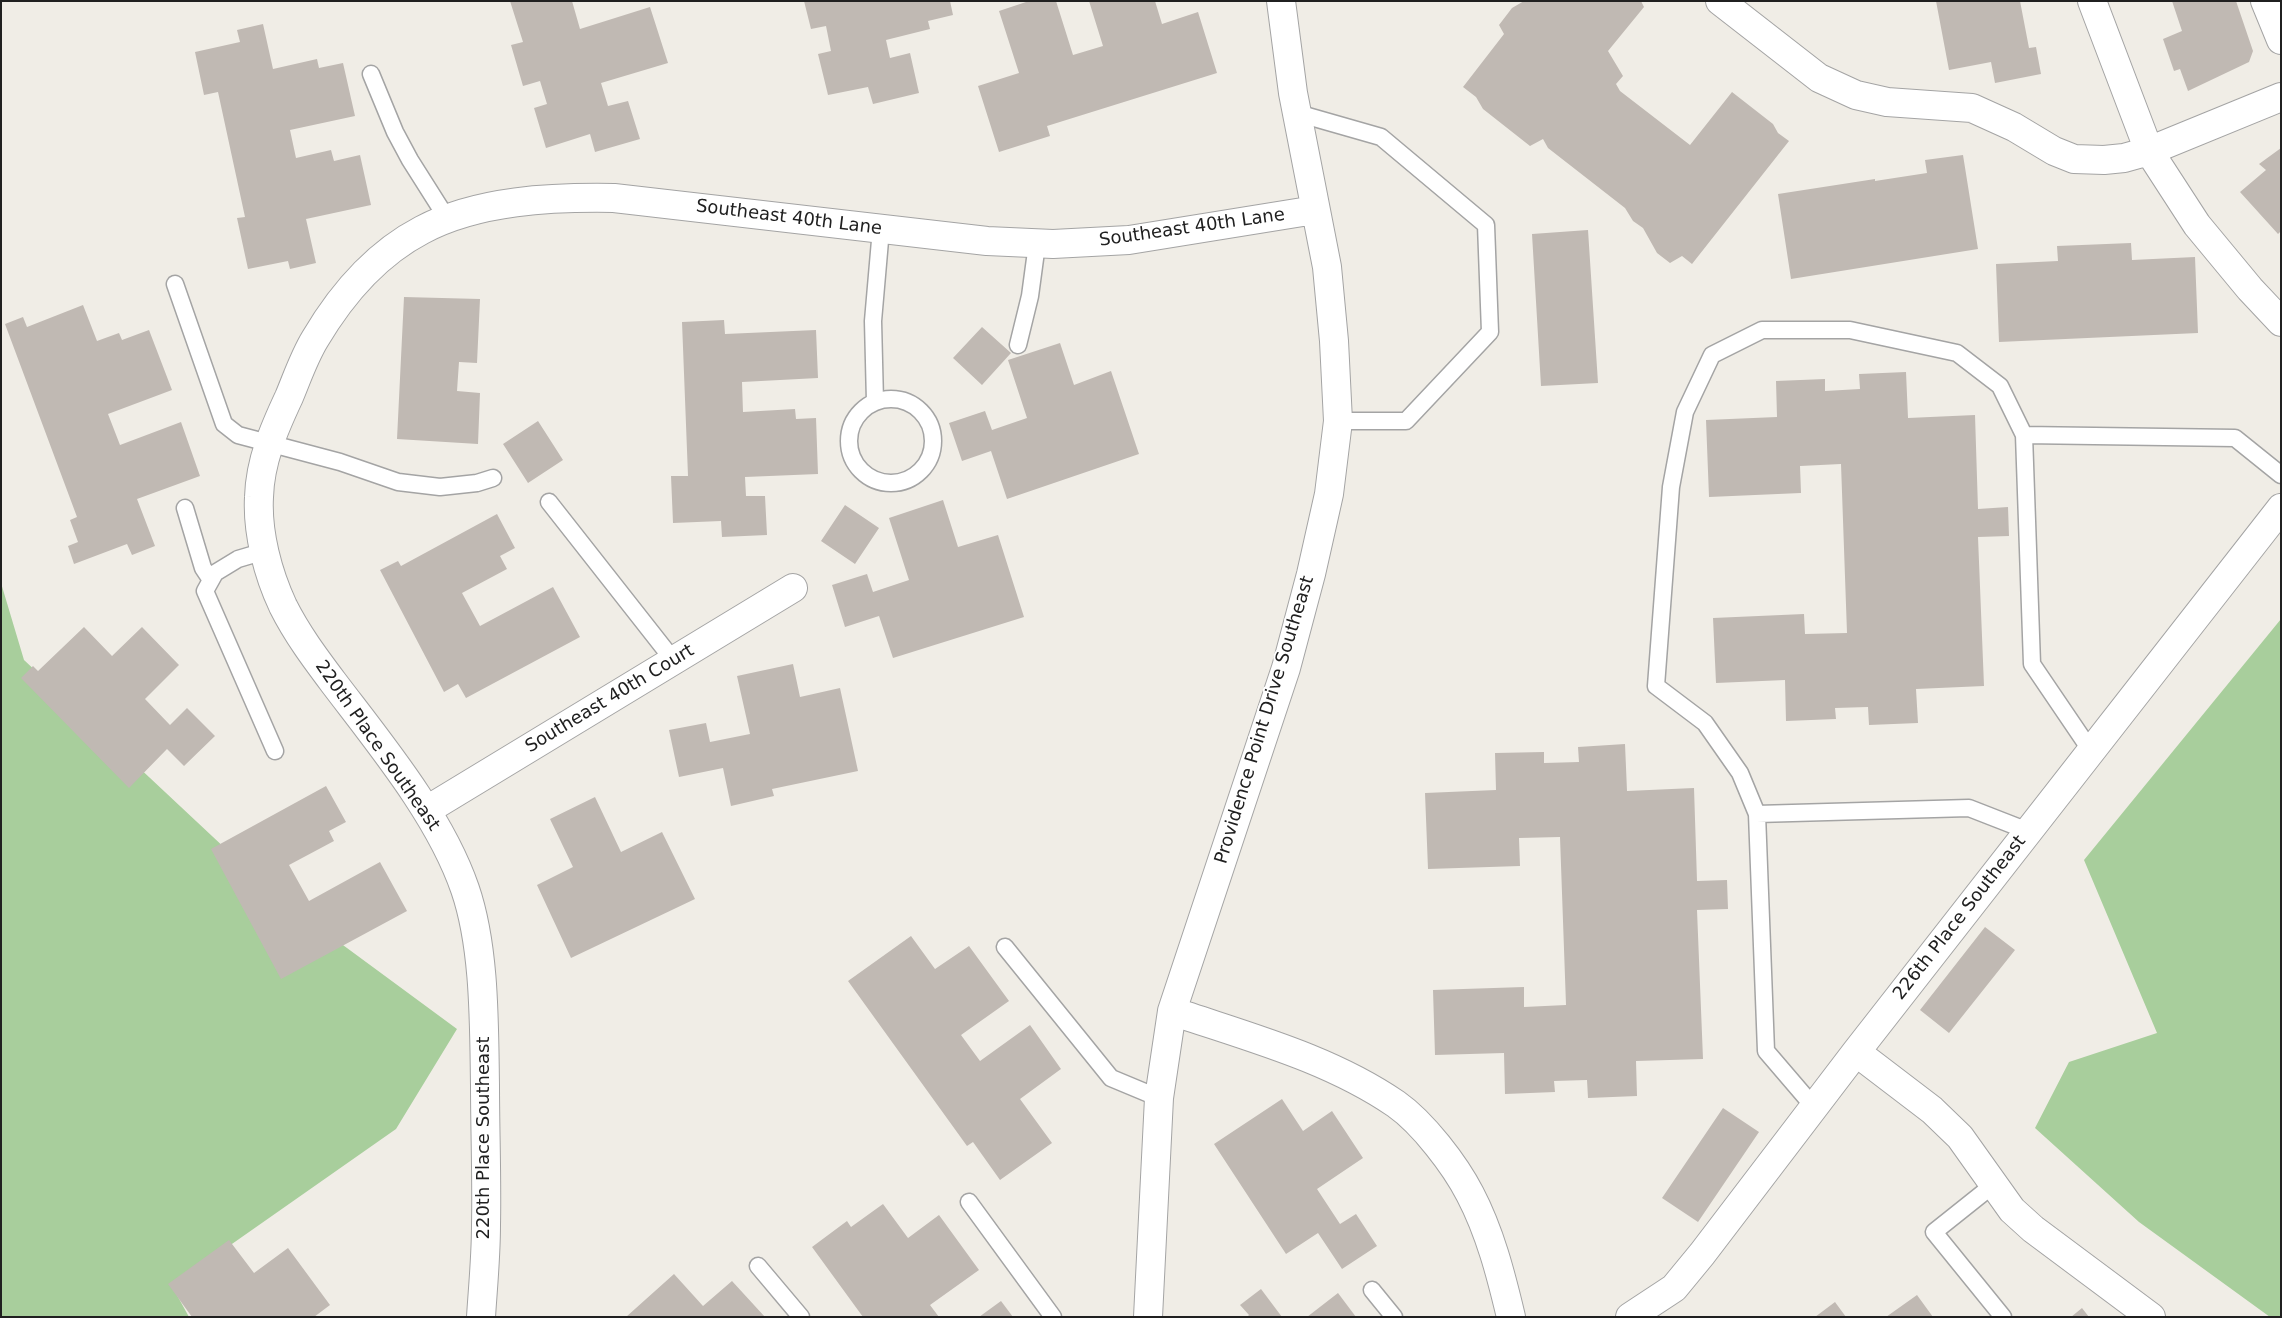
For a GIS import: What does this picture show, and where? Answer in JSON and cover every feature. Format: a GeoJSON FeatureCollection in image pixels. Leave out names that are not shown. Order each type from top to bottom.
{"type":"FeatureCollection","features":[{"type":"Feature","properties":{"kind":"street","name":"Providence Point Drive Southeast"},"geometry":{"type":"LineString","coordinates":[[1148,1317],[1159,1098],[1172,1012],[1286,668],[1311,574],[1327,503],[1338,421],[1334,341],[1327,267],[1297,113],[1281,1]]}},
{"type":"Feature","properties":{"kind":"street"},"geometry":{"type":"LineString","coordinates":[[1720,1],[1819,78],[1856,95],[1887,102],[1972,108],[2014,127],[2054,151],[2074,159],[2104,160],[2124,158],[2149,151],[2281,96]]}},
{"type":"Feature","properties":{"kind":"street"},"geometry":{"type":"LineString","coordinates":[[2092,1],[2149,151],[2197,226],[2250,289],[2281,322]]}},
{"type":"Feature","properties":{"kind":"street"},"geometry":{"type":"LineString","coordinates":[[2266,1],[2281,40]]}},
{"type":"Feature","properties":{"kind":"street","name":"Southeast 40th Lane"},"geometry":{"type":"LineString","coordinates":[[314,341],[349,290],[388,250],[424,228],[466,214],[517,202],[572,198],[614,198],[987,242],[1036,244],[1129,240],[1315,210]]}},
{"type":"Feature","properties":{"kind":"street","name":"220th Place Southeast"},"geometry":{"type":"LineString","coordinates":[[314,341],[263,458],[258,498],[260,528],[265,551],[282,604],[302,640],[427,810],[449,851],[466,890],[478,941],[484,1036],[486,1226],[481,1317]]}},
{"type":"Feature","properties":{"kind":"street","name":"226th Place Southeast"},"geometry":{"type":"LineString","coordinates":[[1630,1317],[1674,1288],[1702,1254],[1856,1052],[2281,508]]}},
{"type":"Feature","properties":{"kind":"street","name":"Southeast 40th Court"},"geometry":{"type":"LineString","coordinates":[[427,810],[793,588]]}},
{"type":"Feature","properties":{"kind":"street"},"geometry":{"type":"LineString","coordinates":[[1172,1012],[1315,1060],[1357,1080],[1398,1105],[1424,1129],[1470,1194],[1485,1227],[1502,1279],[1511,1317]]}},
{"type":"Feature","properties":{"kind":"street"},"geometry":{"type":"LineString","coordinates":[[1856,1052],[1932,1110],[1960,1137],[2012,1210],[2033,1229],[2151,1317]]}},
{"type":"Feature","properties":{"kind":"lane"},"geometry":{"type":"LineString","coordinates":[[371,74],[402,146],[448,220]]}},
{"type":"Feature","properties":{"kind":"lane"},"geometry":{"type":"LineString","coordinates":[[1297,113],[1381,137],[1486,225],[1490,332],[1406,421],[1338,421]]}},
{"type":"Feature","properties":{"kind":"lane"},"geometry":{"type":"LineString","coordinates":[[874,402],[873,321],[880,229]]}},
{"type":"Feature","properties":{"kind":"lane"},"geometry":{"type":"LineString","coordinates":[[1018,345],[1030,296],[1036,244]]}},
{"type":"Feature","properties":{"kind":"lane"},"geometry":{"type":"LineString","coordinates":[[175,284],[224,424],[238,435],[340,462],[398,482],[440,487],[477,483],[493,478]]}},
{"type":"Feature","properties":{"kind":"lane"},"geometry":{"type":"LineString","coordinates":[[1814,1107],[1766,1051],[1757,814],[1740,773],[1705,723],[1656,686],[1671,487],[1685,412],[1712,354],[1762,330],[1850,330],[1957,353],[2000,386],[2024,435],[2032,664],[2091,750]]}},
{"type":"Feature","properties":{"kind":"lane"},"geometry":{"type":"LineString","coordinates":[[888,398],[902,400],[914,405],[924,415],[931,427],[933,441],[928,460],[915,476],[903,482],[888,484],[874,480],[862,473],[851,455],[849,434],[853,420],[862,409],[874,402],[888,398]]}},
{"type":"Feature","properties":{"kind":"lane"},"geometry":{"type":"LineString","coordinates":[[2024,435],[2235,438],[2281,475]]}},
{"type":"Feature","properties":{"kind":"lane"},"geometry":{"type":"LineString","coordinates":[[548,502],[674,660]]}},
{"type":"Feature","properties":{"kind":"lane"},"geometry":{"type":"LineString","coordinates":[[185,508],[203,568],[211,580]]}},
{"type":"Feature","properties":{"kind":"lane"},"geometry":{"type":"LineString","coordinates":[[265,551],[238,559],[215,573],[205,591],[275,751]]}},
{"type":"Feature","properties":{"kind":"lane"},"geometry":{"type":"LineString","coordinates":[[1757,814],[1969,808],[2028,831]]}},
{"type":"Feature","properties":{"kind":"lane"},"geometry":{"type":"LineString","coordinates":[[1005,947],[1111,1078],[1159,1098]]}},
{"type":"Feature","properties":{"kind":"lane"},"geometry":{"type":"LineString","coordinates":[[1993,1185],[1934,1232],[2003,1317]]}},
{"type":"Feature","properties":{"kind":"lane"},"geometry":{"type":"LineString","coordinates":[[969,1202],[1053,1317]]}},
{"type":"Feature","properties":{"kind":"lane"},"geometry":{"type":"LineString","coordinates":[[758,1266],[801,1317]]}},
{"type":"Feature","properties":{"kind":"lane"},"geometry":{"type":"LineString","coordinates":[[1372,1290],[1394,1317]]}},
{"type":"Feature","properties":{"kind":"green space"},"geometry":{"type":"Polygon","coordinates":[[[1,583],[24,660],[275,895],[457,1029],[396,1129],[172,1286],[189,1317],[1,1317],[1,583]]]}},
{"type":"Feature","properties":{"kind":"green space"},"geometry":{"type":"Polygon","coordinates":[[[2281,619],[2281,1317],[2270,1317],[2139,1222],[2035,1128],[2069,1062],[2157,1033],[2084,860],[2281,619]]]}},
{"type":"Feature","properties":{"kind":"building"},"geometry":{"type":"Polygon","coordinates":[[[510,1],[572,1],[580,29],[650,7],[668,63],[601,83],[608,106],[628,101],[640,139],[595,152],[590,134],[546,148],[534,108],[547,104],[540,81],[523,86],[511,45],[523,42],[510,1]]]}},
{"type":"Feature","properties":{"kind":"building"},"geometry":{"type":"Polygon","coordinates":[[[804,1],[950,1],[953,15],[928,21],[930,29],[886,40],[890,58],[910,53],[919,93],[873,104],[868,87],[828,95],[818,54],[831,51],[826,26],[811,29],[804,1]]]}},
{"type":"Feature","properties":{"kind":"building"},"geometry":{"type":"Polygon","coordinates":[[[1029,1],[1056,1],[1073,55],[1103,46],[1089,1],[1155,1],[1162,24],[1198,12],[1217,73],[1047,126],[1050,136],[999,152],[978,86],[1019,73],[999,11],[1029,1]]]}},
{"type":"Feature","properties":{"kind":"building"},"geometry":{"type":"Polygon","coordinates":[[[1524,1],[1641,1],[1644,7],[1608,51],[1623,76],[1616,84],[1620,91],[1690,145],[1732,92],[1773,124],[1778,133],[1789,141],[1692,264],[1682,256],[1670,263],[1657,253],[1643,228],[1633,221],[1625,208],[1548,148],[1543,139],[1530,146],[1483,109],[1476,97],[1463,87],[1504,34],[1499,25],[1512,8],[1524,1]]]}},
{"type":"Feature","properties":{"kind":"building"},"geometry":{"type":"Polygon","coordinates":[[[1936,1],[2020,1],[2029,48],[2036,47],[2041,74],[1995,83],[1991,62],[1949,70],[1936,1]]]}},
{"type":"Feature","properties":{"kind":"building"},"geometry":{"type":"Polygon","coordinates":[[[2172,1],[2236,1],[2253,51],[2249,62],[2188,91],[2180,69],[2174,71],[2163,39],[2182,31],[2172,1]]]}},
{"type":"Feature","properties":{"kind":"building"},"geometry":{"type":"Polygon","coordinates":[[[263,24],[273,69],[317,59],[319,68],[343,63],[355,116],[290,130],[296,158],[331,150],[334,161],[360,155],[371,205],[306,219],[316,263],[290,269],[288,261],[248,269],[237,218],[245,217],[218,92],[204,95],[195,52],[240,42],[237,30],[263,24]]]}},
{"type":"Feature","properties":{"kind":"building"},"geometry":{"type":"Polygon","coordinates":[[[2281,148],[2281,231],[2278,234],[2240,192],[2266,170],[2259,164],[2281,148]]]}},
{"type":"Feature","properties":{"kind":"building"},"geometry":{"type":"Polygon","coordinates":[[[1963,155],[1978,249],[1791,279],[1778,194],[1927,173],[1925,160],[1963,155]]]}},
{"type":"Feature","properties":{"kind":"building"},"geometry":{"type":"Polygon","coordinates":[[[1588,230],[1598,383],[1541,386],[1532,234],[1588,230]]]}},
{"type":"Feature","properties":{"kind":"building"},"geometry":{"type":"Polygon","coordinates":[[[2131,243],[2132,260],[2195,257],[2198,333],[1999,342],[1996,264],[2058,261],[2057,246],[2131,243]]]}},
{"type":"Feature","properties":{"kind":"building"},"geometry":{"type":"Polygon","coordinates":[[[404,297],[480,299],[477,363],[459,362],[457,391],[480,393],[478,444],[397,439],[404,297]]]}},
{"type":"Feature","properties":{"kind":"building"},"geometry":{"type":"Polygon","coordinates":[[[83,305],[97,341],[119,333],[122,340],[149,330],[172,390],[108,414],[120,445],[181,422],[200,476],[137,499],[155,546],[132,555],[127,544],[74,564],[68,546],[78,542],[70,520],[77,517],[5,324],[23,317],[27,327],[83,305]]]}},
{"type":"Feature","properties":{"kind":"building"},"geometry":{"type":"Polygon","coordinates":[[[724,320],[725,334],[816,330],[818,378],[742,382],[743,412],[795,409],[796,419],[816,418],[818,474],[745,477],[746,496],[765,496],[767,535],[722,537],[721,521],[673,523],[671,476],[688,476],[682,322],[724,320]]]}},
{"type":"Feature","properties":{"kind":"building"},"geometry":{"type":"Polygon","coordinates":[[[982,327],[1011,353],[982,385],[953,358],[982,327]]]}},
{"type":"Feature","properties":{"kind":"building"},"geometry":{"type":"Polygon","coordinates":[[[1060,343],[1074,385],[1111,371],[1139,454],[1007,499],[991,451],[962,461],[949,423],[985,411],[992,430],[1027,418],[1008,360],[1060,343]]]}},
{"type":"Feature","properties":{"kind":"building"},"geometry":{"type":"Polygon","coordinates":[[[1906,372],[1908,418],[1975,415],[1978,509],[2008,507],[2009,536],[1978,537],[1984,686],[1916,689],[1918,723],[1869,725],[1868,707],[1835,708],[1836,719],[1786,721],[1785,680],[1716,683],[1713,618],[1804,614],[1805,634],[1847,633],[1841,464],[1800,466],[1801,493],[1709,497],[1706,420],[1777,417],[1776,381],[1825,379],[1825,391],[1860,389],[1859,374],[1906,372]]]}},
{"type":"Feature","properties":{"kind":"building"},"geometry":{"type":"Polygon","coordinates":[[[538,421],[563,460],[528,483],[503,444],[538,421]]]}},
{"type":"Feature","properties":{"kind":"building"},"geometry":{"type":"Polygon","coordinates":[[[943,500],[958,547],[998,535],[1024,617],[893,658],[879,616],[845,627],[832,585],[867,574],[873,592],[909,580],[889,518],[943,500]]]}},
{"type":"Feature","properties":{"kind":"building"},"geometry":{"type":"Polygon","coordinates":[[[845,505],[879,528],[855,564],[821,541],[845,505]]]}},
{"type":"Feature","properties":{"kind":"building"},"geometry":{"type":"Polygon","coordinates":[[[497,514],[515,548],[500,556],[507,569],[462,593],[480,626],[553,587],[580,637],[466,698],[458,684],[444,692],[380,570],[398,561],[401,566],[497,514]]]}},
{"type":"Feature","properties":{"kind":"building"},"geometry":{"type":"Polygon","coordinates":[[[84,627],[112,656],[142,627],[179,665],[145,699],[170,725],[187,708],[215,736],[184,766],[167,749],[129,788],[21,678],[33,666],[38,671],[84,627]]]}},
{"type":"Feature","properties":{"kind":"building"},"geometry":{"type":"Polygon","coordinates":[[[793,664],[800,697],[840,688],[858,771],[772,789],[774,796],[731,806],[723,768],[679,777],[669,730],[706,723],[710,742],[750,734],[737,676],[793,664]]]}},
{"type":"Feature","properties":{"kind":"building"},"geometry":{"type":"Polygon","coordinates":[[[1625,744],[1627,791],[1694,788],[1697,881],[1727,880],[1728,909],[1697,910],[1703,1059],[1636,1061],[1637,1096],[1588,1098],[1587,1080],[1554,1081],[1555,1092],[1505,1094],[1504,1053],[1435,1055],[1433,990],[1524,987],[1524,1007],[1566,1005],[1560,837],[1519,838],[1520,866],[1428,869],[1425,793],[1496,790],[1495,753],[1544,752],[1544,763],[1579,762],[1578,747],[1625,744]]]}},
{"type":"Feature","properties":{"kind":"building"},"geometry":{"type":"Polygon","coordinates":[[[326,786],[346,822],[329,831],[334,841],[289,865],[309,901],[380,862],[407,911],[281,979],[211,849],[326,786]]]}},
{"type":"Feature","properties":{"kind":"building"},"geometry":{"type":"Polygon","coordinates":[[[595,797],[621,852],[662,832],[695,899],[571,958],[537,885],[573,867],[550,819],[595,797]]]}},
{"type":"Feature","properties":{"kind":"building"},"geometry":{"type":"Polygon","coordinates":[[[1985,927],[2015,950],[1949,1033],[1920,1010],[1985,927]]]}},
{"type":"Feature","properties":{"kind":"building"},"geometry":{"type":"Polygon","coordinates":[[[911,936],[935,969],[969,946],[1009,1001],[961,1035],[980,1061],[1030,1025],[1061,1069],[1020,1099],[1052,1143],[1000,1180],[973,1142],[967,1146],[848,981],[911,936]]]}},
{"type":"Feature","properties":{"kind":"building"},"geometry":{"type":"Polygon","coordinates":[[[1282,1099],[1303,1131],[1332,1111],[1363,1158],[1317,1189],[1340,1224],[1356,1214],[1377,1246],[1342,1269],[1318,1233],[1286,1254],[1214,1144],[1282,1099]]]}},
{"type":"Feature","properties":{"kind":"building"},"geometry":{"type":"Polygon","coordinates":[[[1723,1108],[1759,1132],[1698,1222],[1662,1198],[1723,1108]]]}},
{"type":"Feature","properties":{"kind":"building"},"geometry":{"type":"Polygon","coordinates":[[[883,1204],[908,1238],[939,1215],[979,1270],[930,1305],[939,1317],[863,1317],[812,1247],[847,1221],[851,1227],[883,1204]]]}},
{"type":"Feature","properties":{"kind":"building"},"geometry":{"type":"Polygon","coordinates":[[[229,1240],[254,1273],[288,1248],[330,1305],[314,1317],[192,1317],[168,1284],[229,1240]]]}},
{"type":"Feature","properties":{"kind":"building"},"geometry":{"type":"Polygon","coordinates":[[[674,1274],[703,1306],[732,1281],[765,1317],[626,1317],[674,1274]]]}},
{"type":"Feature","properties":{"kind":"building"},"geometry":{"type":"Polygon","coordinates":[[[1261,1289],[1282,1317],[1247,1317],[1249,1315],[1240,1305],[1261,1289]]]}},
{"type":"Feature","properties":{"kind":"building"},"geometry":{"type":"Polygon","coordinates":[[[1338,1293],[1356,1317],[1307,1317],[1338,1293]]]}},
{"type":"Feature","properties":{"kind":"building"},"geometry":{"type":"Polygon","coordinates":[[[1917,1295],[1933,1317],[1886,1317],[1917,1295]]]}},
{"type":"Feature","properties":{"kind":"building"},"geometry":{"type":"Polygon","coordinates":[[[1001,1301],[1013,1317],[979,1317],[1001,1301]]]}},
{"type":"Feature","properties":{"kind":"building"},"geometry":{"type":"Polygon","coordinates":[[[1835,1302],[1846,1317],[1815,1317],[1835,1302]]]}},
{"type":"Feature","properties":{"kind":"building"},"geometry":{"type":"Polygon","coordinates":[[[2082,1308],[2089,1317],[2071,1317],[2082,1308]]]}}]}
